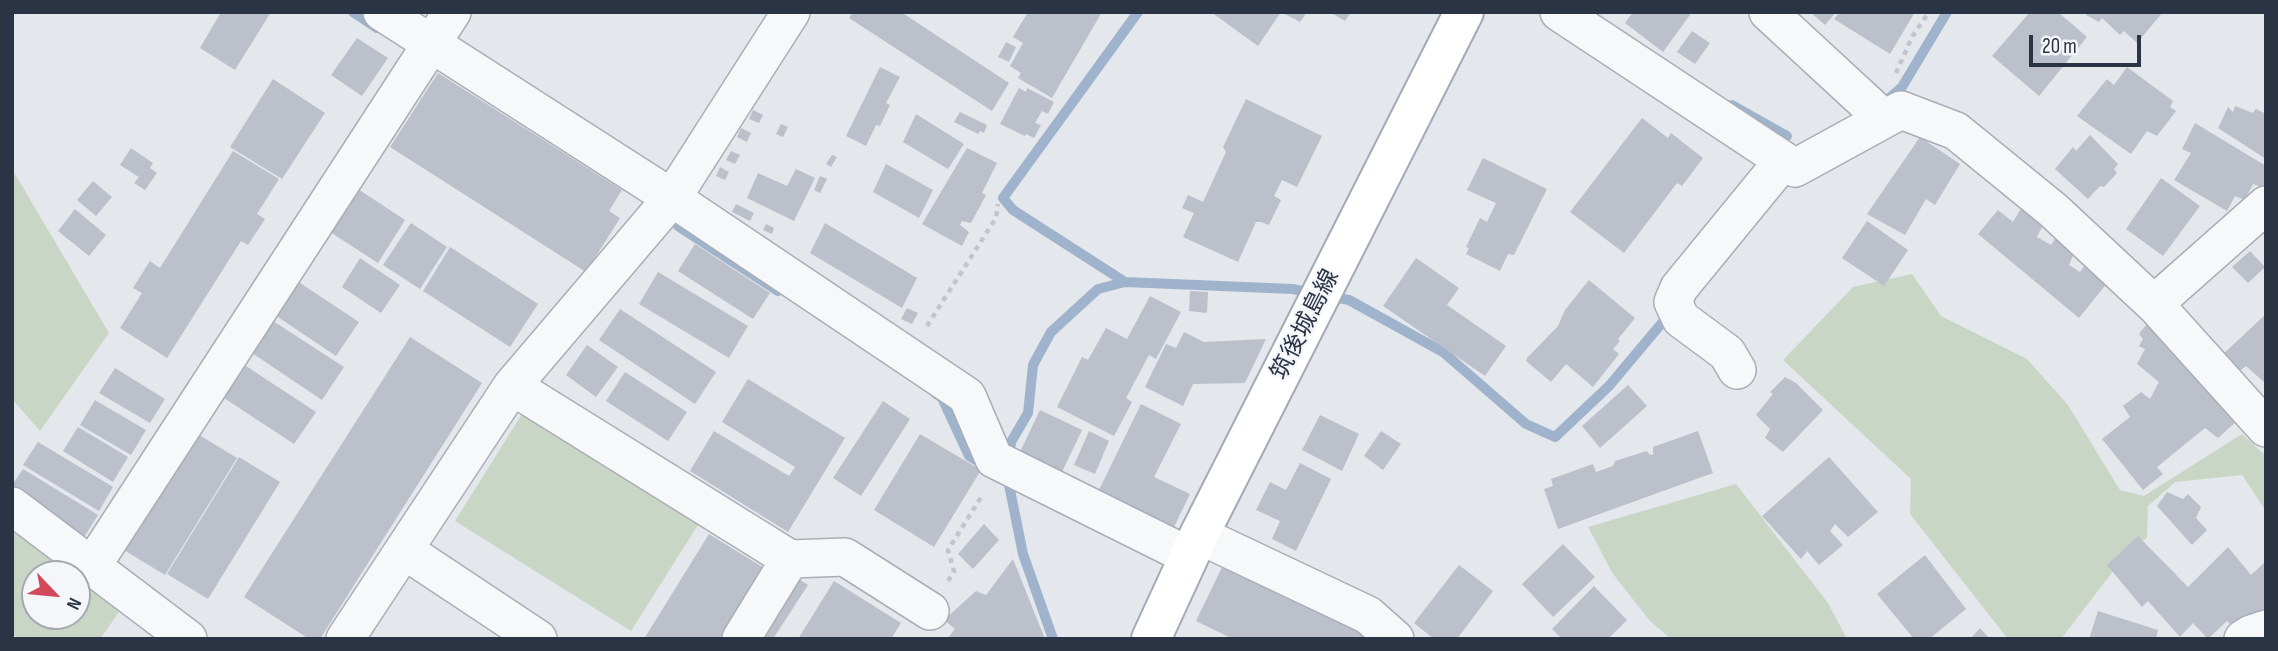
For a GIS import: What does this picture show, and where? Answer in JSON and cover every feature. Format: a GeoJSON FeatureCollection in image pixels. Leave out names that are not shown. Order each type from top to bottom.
{"type":"FeatureCollection","features":[{"type":"Feature","properties":{"kind":"main road","name":"筑後城島線"},"geometry":{"type":"LineString","coordinates":[[1151,639],[1194,546],[1464,12]]}},
{"type":"Feature","properties":{"kind":"street"},"geometry":{"type":"LineString","coordinates":[[382,12],[672,198],[967,396],[994,459],[1194,546],[1368,615],[1395,639]]}},
{"type":"Feature","properties":{"kind":"street"},"geometry":{"type":"LineString","coordinates":[[92,566],[452,12]]}},
{"type":"Feature","properties":{"kind":"street"},"geometry":{"type":"LineString","coordinates":[[345,639],[512,386],[672,198],[791,12]]}},
{"type":"Feature","properties":{"kind":"street"},"geometry":{"type":"LineString","coordinates":[[1559,12],[1795,168],[1901,110],[1956,131],[2053,210],[2154,304],[2266,428]]}},
{"type":"Feature","properties":{"kind":"street"},"geometry":{"type":"LineString","coordinates":[[1768,12],[1887,118]]}},
{"type":"Feature","properties":{"kind":"street"},"geometry":{"type":"LineString","coordinates":[[1737,370],[1727,353],[1681,319],[1673,302],[1679,288],[1783,161]]}},
{"type":"Feature","properties":{"kind":"street"},"geometry":{"type":"LineString","coordinates":[[2154,304],[2266,205]]}},
{"type":"Feature","properties":{"kind":"street"},"geometry":{"type":"LineString","coordinates":[[512,386],[790,559],[845,556],[930,611]]}},
{"type":"Feature","properties":{"kind":"street"},"geometry":{"type":"LineString","coordinates":[[12,506],[188,639]]}},
{"type":"Feature","properties":{"kind":"street"},"geometry":{"type":"LineString","coordinates":[[404,550],[538,639]]}},
{"type":"Feature","properties":{"kind":"street"},"geometry":{"type":"LineString","coordinates":[[741,639],[790,559]]}},
{"type":"Feature","properties":{"kind":"street"},"geometry":{"type":"LineString","coordinates":[[2243,639],[2266,629]]}},
{"type":"Feature","properties":{"kind":"path"},"geometry":{"type":"LineString","coordinates":[[1887,118],[1889,88],[1912,37],[1929,12]]}},
{"type":"Feature","properties":{"kind":"path"},"geometry":{"type":"LineString","coordinates":[[907,356],[996,218],[999,204]]}},
{"type":"Feature","properties":{"kind":"path"},"geometry":{"type":"LineString","coordinates":[[930,611],[954,571],[948,550],[1003,463]]}},
{"type":"Feature","properties":{"kind":"green space"},"geometry":{"type":"Polygon","coordinates":[[[12,169],[109,333],[40,431],[12,399],[12,169]]]}},
{"type":"Feature","properties":{"kind":"green space"},"geometry":{"type":"Polygon","coordinates":[[[1912,274],[1941,316],[2027,359],[2068,405],[2120,490],[2144,496],[2242,434],[2266,456],[2266,511],[2242,475],[2175,482],[2148,506],[2147,537],[2120,562],[2061,639],[2008,639],[1910,514],[1911,479],[1783,360],[1853,287],[1912,274]]]}},
{"type":"Feature","properties":{"kind":"green space"},"geometry":{"type":"Polygon","coordinates":[[[527,406],[703,517],[631,631],[455,521],[527,406]]]}},
{"type":"Feature","properties":{"kind":"green space"},"geometry":{"type":"Polygon","coordinates":[[[1736,484],[1828,603],[1847,639],[1671,639],[1650,621],[1613,574],[1588,527],[1736,484]]]}},
{"type":"Feature","properties":{"kind":"green space"},"geometry":{"type":"Polygon","coordinates":[[[12,518],[66,560],[21,560],[21,630],[91,630],[91,579],[124,605],[100,639],[19,639],[12,634],[12,518]]]}},
{"type":"Feature","properties":{"kind":"building"},"geometry":{"type":"Polygon","coordinates":[[[221,12],[271,12],[235,70],[200,48],[221,12]]]}},
{"type":"Feature","properties":{"kind":"building"},"geometry":{"type":"Polygon","coordinates":[[[853,12],[901,12],[1009,83],[992,111],[849,18],[853,12]]]}},
{"type":"Feature","properties":{"kind":"building"},"geometry":{"type":"Polygon","coordinates":[[[1028,12],[1102,12],[1052,98],[1018,78],[1021,73],[1010,66],[1023,43],[1013,37],[1028,12]]]}},
{"type":"Feature","properties":{"kind":"building"},"geometry":{"type":"Polygon","coordinates":[[[1211,12],[1281,12],[1258,46],[1211,12]]]}},
{"type":"Feature","properties":{"kind":"building"},"geometry":{"type":"Polygon","coordinates":[[[1281,12],[1307,12],[1300,22],[1281,12]]]}},
{"type":"Feature","properties":{"kind":"building"},"geometry":{"type":"Polygon","coordinates":[[[1330,12],[1351,12],[1345,21],[1330,12]]]}},
{"type":"Feature","properties":{"kind":"building"},"geometry":{"type":"Polygon","coordinates":[[[1633,12],[1692,12],[1663,52],[1625,23],[1633,12]]]}},
{"type":"Feature","properties":{"kind":"building"},"geometry":{"type":"Polygon","coordinates":[[[1810,12],[1836,12],[1825,25],[1810,12]]]}},
{"type":"Feature","properties":{"kind":"building"},"geometry":{"type":"Polygon","coordinates":[[[1840,12],[1915,12],[1890,54],[1834,19],[1840,12]]]}},
{"type":"Feature","properties":{"kind":"building"},"geometry":{"type":"Polygon","coordinates":[[[2030,12],[2058,12],[2087,37],[2039,96],[1992,56],[2030,12]]]}},
{"type":"Feature","properties":{"kind":"building"},"geometry":{"type":"Polygon","coordinates":[[[2088,12],[2163,12],[2137,43],[2124,31],[2120,35],[2102,18],[2099,22],[2086,15],[2088,12]]]}},
{"type":"Feature","properties":{"kind":"building"},"geometry":{"type":"Polygon","coordinates":[[[1692,31],[1710,43],[1695,64],[1677,52],[1692,31]]]}},
{"type":"Feature","properties":{"kind":"building"},"geometry":{"type":"Polygon","coordinates":[[[357,38],[388,58],[362,96],[331,75],[357,38]]]}},
{"type":"Feature","properties":{"kind":"building"},"geometry":{"type":"Polygon","coordinates":[[[1006,42],[1016,47],[1009,62],[998,57],[1006,42]]]}},
{"type":"Feature","properties":{"kind":"building"},"geometry":{"type":"Polygon","coordinates":[[[880,67],[900,77],[886,103],[890,105],[880,126],[876,125],[866,146],[846,136],[880,67]]]}},
{"type":"Feature","properties":{"kind":"building"},"geometry":{"type":"Polygon","coordinates":[[[2127,67],[2173,101],[2170,107],[2176,111],[2157,136],[2147,131],[2131,154],[2077,116],[2107,79],[2114,85],[2127,67]]]}},
{"type":"Feature","properties":{"kind":"building"},"geometry":{"type":"Polygon","coordinates":[[[438,73],[622,190],[609,211],[620,218],[586,272],[390,147],[438,73]]]}},
{"type":"Feature","properties":{"kind":"building"},"geometry":{"type":"Polygon","coordinates":[[[273,79],[325,113],[282,179],[230,147],[273,79]]]}},
{"type":"Feature","properties":{"kind":"building"},"geometry":{"type":"Polygon","coordinates":[[[1019,88],[1026,92],[1027,88],[1054,102],[1048,114],[1042,111],[1035,123],[1041,125],[1034,138],[1000,124],[1019,88]]]}},
{"type":"Feature","properties":{"kind":"building"},"geometry":{"type":"Polygon","coordinates":[[[1246,99],[1322,136],[1297,187],[1282,180],[1274,196],[1281,200],[1269,225],[1256,222],[1238,262],[1183,237],[1194,213],[1182,208],[1188,195],[1203,202],[1226,152],[1223,147],[1246,99]]]}},
{"type":"Feature","properties":{"kind":"building"},"geometry":{"type":"Polygon","coordinates":[[[2235,106],[2253,113],[2256,109],[2266,114],[2266,159],[2218,128],[2228,107],[2233,112],[2235,106]]]}},
{"type":"Feature","properties":{"kind":"building"},"geometry":{"type":"Polygon","coordinates":[[[753,110],[763,115],[759,123],[749,119],[753,110]]]}},
{"type":"Feature","properties":{"kind":"building"},"geometry":{"type":"Polygon","coordinates":[[[960,112],[987,125],[984,133],[980,131],[978,134],[954,122],[960,112]]]}},
{"type":"Feature","properties":{"kind":"building"},"geometry":{"type":"Polygon","coordinates":[[[916,114],[964,144],[948,169],[903,142],[916,114]]]}},
{"type":"Feature","properties":{"kind":"building"},"geometry":{"type":"Polygon","coordinates":[[[1642,118],[1668,138],[1671,133],[1703,158],[1682,186],[1677,183],[1624,253],[1570,212],[1642,118]]]}},
{"type":"Feature","properties":{"kind":"building"},"geometry":{"type":"Polygon","coordinates":[[[2195,123],[2266,166],[2264,188],[2253,184],[2245,200],[2235,196],[2227,211],[2174,180],[2191,153],[2182,149],[2195,123]]]}},
{"type":"Feature","properties":{"kind":"building"},"geometry":{"type":"Polygon","coordinates":[[[781,124],[788,127],[783,137],[776,134],[781,124]]]}},
{"type":"Feature","properties":{"kind":"building"},"geometry":{"type":"Polygon","coordinates":[[[741,128],[751,133],[747,142],[737,137],[741,128]]]}},
{"type":"Feature","properties":{"kind":"building"},"geometry":{"type":"Polygon","coordinates":[[[2090,135],[2118,164],[2114,169],[2117,173],[2088,199],[2055,169],[2073,147],[2076,151],[2090,135]]]}},
{"type":"Feature","properties":{"kind":"building"},"geometry":{"type":"Polygon","coordinates":[[[1920,137],[1960,164],[1935,205],[1926,199],[1905,235],[1867,214],[1920,137]]]}},
{"type":"Feature","properties":{"kind":"building"},"geometry":{"type":"Polygon","coordinates":[[[131,148],[153,163],[150,168],[157,173],[145,190],[134,183],[139,177],[120,165],[131,148]]]}},
{"type":"Feature","properties":{"kind":"building"},"geometry":{"type":"Polygon","coordinates":[[[967,148],[997,163],[982,193],[986,195],[971,223],[962,221],[960,225],[969,232],[962,246],[922,224],[967,148]]]}},
{"type":"Feature","properties":{"kind":"building"},"geometry":{"type":"Polygon","coordinates":[[[233,151],[279,179],[257,214],[265,219],[248,245],[241,241],[167,358],[120,328],[142,293],[133,288],[150,261],[160,268],[233,151]]]}},
{"type":"Feature","properties":{"kind":"building"},"geometry":{"type":"Polygon","coordinates":[[[731,151],[740,155],[735,164],[726,160],[731,151]]]}},
{"type":"Feature","properties":{"kind":"building"},"geometry":{"type":"Polygon","coordinates":[[[832,155],[837,157],[831,167],[826,164],[832,155]]]}},
{"type":"Feature","properties":{"kind":"building"},"geometry":{"type":"Polygon","coordinates":[[[1483,158],[1547,189],[1514,255],[1508,254],[1500,271],[1466,254],[1469,248],[1466,247],[1480,218],[1487,222],[1496,203],[1467,190],[1483,158]]]}},
{"type":"Feature","properties":{"kind":"building"},"geometry":{"type":"Polygon","coordinates":[[[886,164],[933,190],[919,218],[873,192],[886,164]]]}},
{"type":"Feature","properties":{"kind":"building"},"geometry":{"type":"Polygon","coordinates":[[[720,167],[729,172],[725,180],[716,176],[720,167]]]}},
{"type":"Feature","properties":{"kind":"building"},"geometry":{"type":"Polygon","coordinates":[[[796,169],[815,178],[794,221],[747,198],[758,173],[787,186],[796,169]]]}},
{"type":"Feature","properties":{"kind":"building"},"geometry":{"type":"Polygon","coordinates":[[[820,176],[827,179],[820,193],[814,190],[820,176]]]}},
{"type":"Feature","properties":{"kind":"building"},"geometry":{"type":"Polygon","coordinates":[[[2161,178],[2200,206],[2163,256],[2126,229],[2161,178]]]}},
{"type":"Feature","properties":{"kind":"building"},"geometry":{"type":"Polygon","coordinates":[[[93,181],[112,197],[96,216],[77,200],[93,181]]]}},
{"type":"Feature","properties":{"kind":"building"},"geometry":{"type":"Polygon","coordinates":[[[358,189],[405,220],[378,263],[330,232],[358,189]]]}},
{"type":"Feature","properties":{"kind":"building"},"geometry":{"type":"Polygon","coordinates":[[[736,204],[754,213],[750,221],[732,212],[736,204]]]}},
{"type":"Feature","properties":{"kind":"building"},"geometry":{"type":"Polygon","coordinates":[[[2022,207],[2043,225],[2037,237],[2051,245],[2056,237],[2074,253],[2069,265],[2080,272],[2086,263],[2108,282],[2079,318],[1978,234],[1998,210],[2013,222],[2022,207]]]}},
{"type":"Feature","properties":{"kind":"building"},"geometry":{"type":"Polygon","coordinates":[[[75,209],[106,235],[89,256],[58,231],[75,209]]]}},
{"type":"Feature","properties":{"kind":"building"},"geometry":{"type":"Polygon","coordinates":[[[1867,221],[1908,250],[1884,286],[1842,258],[1867,221]]]}},
{"type":"Feature","properties":{"kind":"building"},"geometry":{"type":"Polygon","coordinates":[[[411,223],[447,247],[420,289],[383,265],[411,223]]]}},
{"type":"Feature","properties":{"kind":"building"},"geometry":{"type":"Polygon","coordinates":[[[825,223],[917,278],[902,308],[810,253],[825,223]]]}},
{"type":"Feature","properties":{"kind":"building"},"geometry":{"type":"Polygon","coordinates":[[[766,224],[774,228],[772,234],[763,230],[766,224]]]}},
{"type":"Feature","properties":{"kind":"building"},"geometry":{"type":"Polygon","coordinates":[[[695,244],[770,293],[753,319],[678,271],[695,244]]]}},
{"type":"Feature","properties":{"kind":"building"},"geometry":{"type":"Polygon","coordinates":[[[450,247],[538,304],[510,347],[423,291],[450,247]]]}},
{"type":"Feature","properties":{"kind":"building"},"geometry":{"type":"Polygon","coordinates":[[[2250,251],[2265,267],[2248,283],[2232,267],[2250,251]]]}},
{"type":"Feature","properties":{"kind":"building"},"geometry":{"type":"Polygon","coordinates":[[[360,258],[400,285],[381,313],[342,287],[360,258]]]}},
{"type":"Feature","properties":{"kind":"building"},"geometry":{"type":"Polygon","coordinates":[[[1416,258],[1459,288],[1447,305],[1506,346],[1485,376],[1383,306],[1416,258]]]}},
{"type":"Feature","properties":{"kind":"building"},"geometry":{"type":"Polygon","coordinates":[[[658,272],[748,326],[729,358],[639,304],[658,272]]]}},
{"type":"Feature","properties":{"kind":"building"},"geometry":{"type":"Polygon","coordinates":[[[1589,280],[1635,318],[1613,349],[1619,354],[1593,387],[1566,364],[1551,382],[1526,361],[1527,358],[1558,326],[1565,310],[1589,280]]]}},
{"type":"Feature","properties":{"kind":"building"},"geometry":{"type":"Polygon","coordinates":[[[297,281],[359,322],[336,356],[275,315],[297,281]]]}},
{"type":"Feature","properties":{"kind":"building"},"geometry":{"type":"Polygon","coordinates":[[[1190,291],[1208,292],[1207,313],[1189,311],[1190,291]]]}},
{"type":"Feature","properties":{"kind":"building"},"geometry":{"type":"Polygon","coordinates":[[[1150,296],[1181,312],[1156,359],[1149,355],[1126,398],[1132,402],[1114,436],[1057,407],[1082,357],[1088,360],[1106,328],[1127,339],[1150,296]]]}},
{"type":"Feature","properties":{"kind":"building"},"geometry":{"type":"Polygon","coordinates":[[[907,308],[918,313],[912,324],[901,319],[907,308]]]}},
{"type":"Feature","properties":{"kind":"building"},"geometry":{"type":"Polygon","coordinates":[[[620,309],[716,372],[695,404],[599,340],[620,309]]]}},
{"type":"Feature","properties":{"kind":"building"},"geometry":{"type":"Polygon","coordinates":[[[2266,314],[2266,384],[2246,366],[2236,374],[2220,357],[2266,314]]]}},
{"type":"Feature","properties":{"kind":"building"},"geometry":{"type":"Polygon","coordinates":[[[270,319],[344,367],[322,400],[249,351],[270,319]]]}},
{"type":"Feature","properties":{"kind":"building"},"geometry":{"type":"Polygon","coordinates":[[[2149,321],[2238,420],[2218,438],[2205,428],[2157,467],[2163,474],[2143,490],[2102,439],[2130,417],[2123,406],[2141,392],[2150,399],[2159,382],[2137,364],[2145,349],[2139,346],[2143,339],[2139,334],[2149,321]]]}},
{"type":"Feature","properties":{"kind":"building"},"geometry":{"type":"Polygon","coordinates":[[[1184,332],[1204,342],[1266,339],[1245,383],[1193,384],[1183,406],[1145,387],[1166,344],[1176,348],[1184,332]]]}},
{"type":"Feature","properties":{"kind":"building"},"geometry":{"type":"Polygon","coordinates":[[[410,337],[482,383],[320,639],[309,639],[244,597],[410,337]]]}},
{"type":"Feature","properties":{"kind":"building"},"geometry":{"type":"Polygon","coordinates":[[[587,345],[618,367],[596,397],[566,375],[587,345]]]}},
{"type":"Feature","properties":{"kind":"building"},"geometry":{"type":"Polygon","coordinates":[[[246,366],[316,412],[294,444],[224,398],[246,366]]]}},
{"type":"Feature","properties":{"kind":"building"},"geometry":{"type":"Polygon","coordinates":[[[115,368],[165,399],[150,423],[99,393],[115,368]]]}},
{"type":"Feature","properties":{"kind":"building"},"geometry":{"type":"Polygon","coordinates":[[[625,372],[687,412],[668,441],[606,401],[625,372]]]}},
{"type":"Feature","properties":{"kind":"building"},"geometry":{"type":"Polygon","coordinates":[[[1785,377],[1796,383],[1823,410],[1783,452],[1765,438],[1770,429],[1756,415],[1773,394],[1770,392],[1785,377]]]}},
{"type":"Feature","properties":{"kind":"building"},"geometry":{"type":"Polygon","coordinates":[[[748,379],[845,438],[788,532],[690,471],[714,431],[789,476],[795,467],[722,422],[748,379]]]}},
{"type":"Feature","properties":{"kind":"building"},"geometry":{"type":"Polygon","coordinates":[[[1628,385],[1647,406],[1600,448],[1582,426],[1628,385]]]}},
{"type":"Feature","properties":{"kind":"building"},"geometry":{"type":"Polygon","coordinates":[[[95,400],[146,430],[131,455],[80,425],[95,400]]]}},
{"type":"Feature","properties":{"kind":"building"},"geometry":{"type":"Polygon","coordinates":[[[883,401],[910,419],[861,496],[833,478],[883,401]]]}},
{"type":"Feature","properties":{"kind":"building"},"geometry":{"type":"Polygon","coordinates":[[[1141,404],[1181,424],[1154,477],[1190,494],[1172,531],[1097,494],[1141,404]]]}},
{"type":"Feature","properties":{"kind":"building"},"geometry":{"type":"Polygon","coordinates":[[[1040,410],[1082,430],[1062,472],[1020,452],[1040,410]]]}},
{"type":"Feature","properties":{"kind":"building"},"geometry":{"type":"Polygon","coordinates":[[[1320,415],[1359,434],[1342,471],[1302,450],[1320,415]]]}},
{"type":"Feature","properties":{"kind":"building"},"geometry":{"type":"Polygon","coordinates":[[[78,427],[128,457],[113,482],[63,451],[78,427]]]}},
{"type":"Feature","properties":{"kind":"building"},"geometry":{"type":"Polygon","coordinates":[[[1089,431],[1109,441],[1095,474],[1074,465],[1089,431]]]}},
{"type":"Feature","properties":{"kind":"building"},"geometry":{"type":"Polygon","coordinates":[[[1381,431],[1401,444],[1383,470],[1364,456],[1381,431]]]}},
{"type":"Feature","properties":{"kind":"building"},"geometry":{"type":"Polygon","coordinates":[[[1698,431],[1713,473],[1558,529],[1544,489],[1553,486],[1551,479],[1593,464],[1596,472],[1613,466],[1615,461],[1647,451],[1653,455],[1653,447],[1698,431]]]}},
{"type":"Feature","properties":{"kind":"building"},"geometry":{"type":"Polygon","coordinates":[[[196,433],[237,458],[165,575],[124,550],[196,433]]]}},
{"type":"Feature","properties":{"kind":"building"},"geometry":{"type":"Polygon","coordinates":[[[920,434],[981,470],[934,547],[874,510],[920,434]]]}},
{"type":"Feature","properties":{"kind":"building"},"geometry":{"type":"Polygon","coordinates":[[[38,442],[113,487],[99,511],[23,465],[38,442]]]}},
{"type":"Feature","properties":{"kind":"building"},"geometry":{"type":"Polygon","coordinates":[[[239,457],[280,482],[208,599],[167,574],[239,457]]]}},
{"type":"Feature","properties":{"kind":"building"},"geometry":{"type":"Polygon","coordinates":[[[1829,457],[1878,512],[1848,537],[1835,524],[1830,531],[1843,545],[1819,565],[1807,551],[1801,559],[1762,516],[1829,457]]]}},
{"type":"Feature","properties":{"kind":"building"},"geometry":{"type":"Polygon","coordinates":[[[1300,463],[1331,479],[1296,551],[1272,539],[1280,521],[1256,510],[1270,482],[1286,490],[1300,463]]]}},
{"type":"Feature","properties":{"kind":"building"},"geometry":{"type":"Polygon","coordinates":[[[23,469],[98,515],[83,539],[12,495],[12,485],[23,469]]]}},
{"type":"Feature","properties":{"kind":"building"},"geometry":{"type":"Polygon","coordinates":[[[2167,492],[2183,499],[2188,494],[2201,507],[2196,518],[2207,530],[2192,545],[2157,506],[2167,492]]]}},
{"type":"Feature","properties":{"kind":"building"},"geometry":{"type":"Polygon","coordinates":[[[984,524],[999,540],[973,569],[958,554],[984,524]]]}},
{"type":"Feature","properties":{"kind":"building"},"geometry":{"type":"Polygon","coordinates":[[[709,534],[764,568],[720,639],[644,639],[709,534]]]}},
{"type":"Feature","properties":{"kind":"building"},"geometry":{"type":"Polygon","coordinates":[[[2138,536],[2188,587],[2228,547],[2251,575],[2264,563],[2266,608],[2237,631],[2227,621],[2208,639],[2193,623],[2180,637],[2148,601],[2142,607],[2107,565],[2138,536]]]}},
{"type":"Feature","properties":{"kind":"building"},"geometry":{"type":"Polygon","coordinates":[[[1563,544],[1595,577],[1553,617],[1522,584],[1563,544]]]}},
{"type":"Feature","properties":{"kind":"building"},"geometry":{"type":"Polygon","coordinates":[[[1925,555],[1966,609],[1929,639],[1914,639],[1877,594],[1925,555]]]}},
{"type":"Feature","properties":{"kind":"building"},"geometry":{"type":"Polygon","coordinates":[[[1013,559],[1045,639],[947,639],[955,629],[944,620],[976,591],[986,595],[1013,559]]]}},
{"type":"Feature","properties":{"kind":"building"},"geometry":{"type":"Polygon","coordinates":[[[1459,565],[1493,591],[1457,639],[1434,639],[1414,623],[1459,565]]]}},
{"type":"Feature","properties":{"kind":"building"},"geometry":{"type":"Polygon","coordinates":[[[1222,567],[1377,639],[1233,639],[1196,621],[1222,567]]]}},
{"type":"Feature","properties":{"kind":"building"},"geometry":{"type":"Polygon","coordinates":[[[799,579],[808,585],[773,639],[761,639],[799,579]]]}},
{"type":"Feature","properties":{"kind":"building"},"geometry":{"type":"Polygon","coordinates":[[[834,581],[901,623],[891,639],[798,639],[834,581]]]}},
{"type":"Feature","properties":{"kind":"building"},"geometry":{"type":"Polygon","coordinates":[[[1594,586],[1627,620],[1608,639],[1562,639],[1552,629],[1594,586]]]}},
{"type":"Feature","properties":{"kind":"building"},"geometry":{"type":"Polygon","coordinates":[[[2098,611],[2158,630],[2156,639],[2089,639],[2098,611]]]}},
{"type":"Feature","properties":{"kind":"building"},"geometry":{"type":"Polygon","coordinates":[[[1980,628],[1990,639],[1970,639],[1980,628]]]}},
{"type":"Feature","properties":{"kind":"waterway"},"geometry":{"type":"LineString","coordinates":[[353,12],[377,28]]}},
{"type":"Feature","properties":{"kind":"waterway"},"geometry":{"type":"LineString","coordinates":[[1125,282],[1013,210],[1003,198],[1138,12]]}},
{"type":"Feature","properties":{"kind":"waterway"},"geometry":{"type":"LineString","coordinates":[[1885,102],[1902,87],[1947,12]]}},
{"type":"Feature","properties":{"kind":"waterway"},"geometry":{"type":"LineString","coordinates":[[1732,105],[1787,136]]}},
{"type":"Feature","properties":{"kind":"waterway"},"geometry":{"type":"LineString","coordinates":[[678,226],[778,291]]}},
{"type":"Feature","properties":{"kind":"waterway"},"geometry":{"type":"LineString","coordinates":[[1053,639],[1023,554],[1008,480],[1011,442],[1028,413],[1033,365],[1051,332],[1098,289],[1125,282],[1293,289],[1312,293]]}},
{"type":"Feature","properties":{"kind":"waterway"},"geometry":{"type":"LineString","coordinates":[[1328,296],[1349,300],[1443,352],[1526,424],[1555,437],[1609,386],[1672,311]]}},
{"type":"Feature","properties":{"kind":"waterway"},"geometry":{"type":"LineString","coordinates":[[935,393],[942,398],[969,456],[986,466]]}}]}
